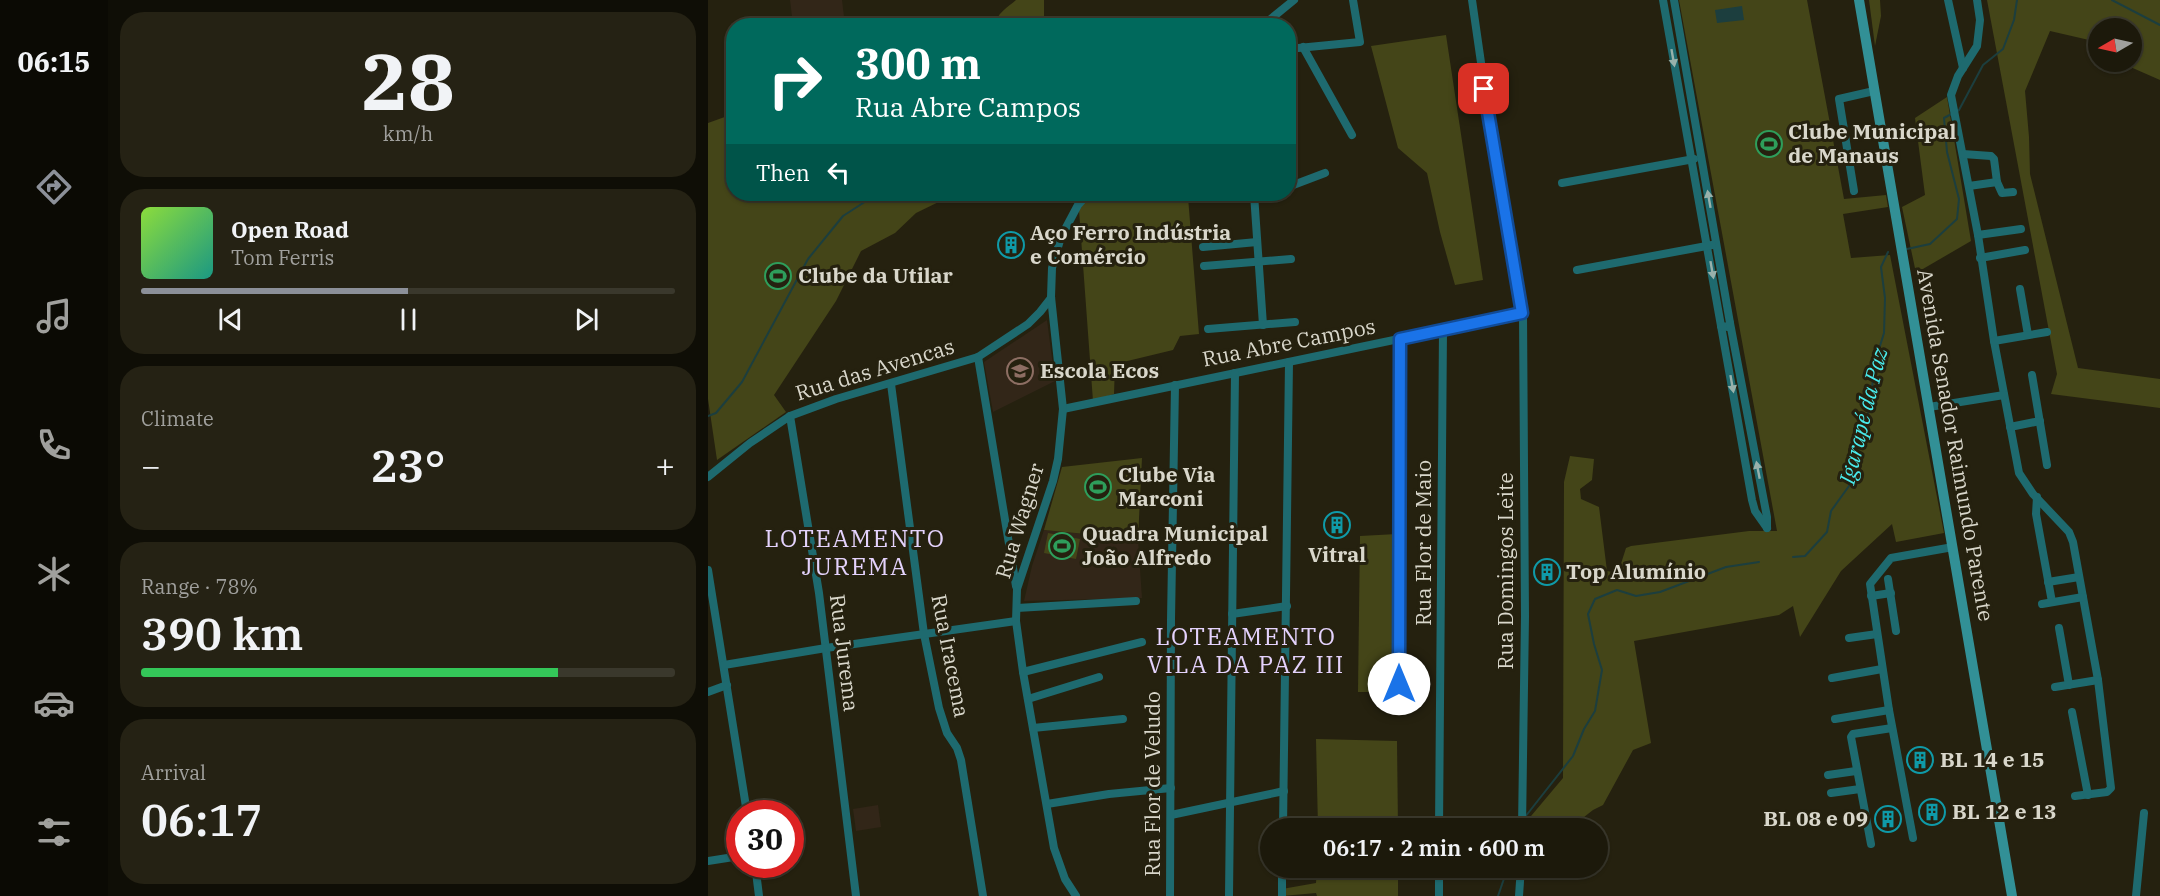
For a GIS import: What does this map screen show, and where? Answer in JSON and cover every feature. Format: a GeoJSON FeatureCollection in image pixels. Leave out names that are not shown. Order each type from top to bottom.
{"type":"FeatureCollection","features":[{"type":"Feature","properties":{"kind":"street"},"geometry":{"type":"LineString","coordinates":[[1272,18],[1294,0]]}},
{"type":"Feature","properties":{"kind":"street"},"geometry":{"type":"LineString","coordinates":[[1296,48],[1360,42],[1353,0]]}},
{"type":"Feature","properties":{"kind":"street","name":"Rua Domingos Leite"},"geometry":{"type":"LineString","coordinates":[[1472,0],[1494,153],[1522,313],[1525,616],[1522,818]]}},
{"type":"Feature","properties":{"kind":"street"},"geometry":{"type":"LineString","coordinates":[[1663,0],[1752,500],[1755,511],[1767,528],[1767,517],[1730,323],[1674,0]]}},
{"type":"Feature","properties":{"kind":"street","name":"Avenida Senador Raimundo Parente"},"geometry":{"type":"LineString","coordinates":[[1858,0],[2012,896]]}},
{"type":"Feature","properties":{"kind":"street"},"geometry":{"type":"LineString","coordinates":[[1948,0],[1963,68]]}},
{"type":"Feature","properties":{"kind":"street"},"geometry":{"type":"LineString","coordinates":[[1977,0],[1980,20],[1979,34],[1972,56],[1963,68],[1951,95],[2019,473],[2069,532],[2073,542],[2098,680],[2111,788],[2107,792],[2075,796]]}},
{"type":"Feature","properties":{"kind":"street"},"geometry":{"type":"LineString","coordinates":[[1670,36],[1680,34]]}},
{"type":"Feature","properties":{"kind":"street"},"geometry":{"type":"LineString","coordinates":[[1303,47],[1352,135]]}},
{"type":"Feature","properties":{"kind":"street"},"geometry":{"type":"LineString","coordinates":[[1854,191],[1839,99],[1874,92]]}},
{"type":"Feature","properties":{"kind":"street"},"geometry":{"type":"LineString","coordinates":[[1963,154],[1991,156],[1994,159],[1997,182],[2002,193],[2013,192]]}},
{"type":"Feature","properties":{"kind":"street"},"geometry":{"type":"LineString","coordinates":[[1562,183],[1702,158]]}},
{"type":"Feature","properties":{"kind":"street"},"geometry":{"type":"LineString","coordinates":[[1296,184],[1325,173]]}},
{"type":"Feature","properties":{"kind":"street"},"geometry":{"type":"LineString","coordinates":[[1969,186],[1997,182]]}},
{"type":"Feature","properties":{"kind":"street","name":"Rua Wagner"},"geometry":{"type":"LineString","coordinates":[[1076,896],[1059,866],[1023,672],[1016,621],[1017,589],[1053,481],[1058,459],[1063,409],[1051,297],[1052,268],[1061,237],[1082,201]]}},
{"type":"Feature","properties":{"kind":"street"},"geometry":{"type":"LineString","coordinates":[[1254,201],[1263,325]]}},
{"type":"Feature","properties":{"kind":"street"},"geometry":{"type":"LineString","coordinates":[[1978,235],[2021,229]]}},
{"type":"Feature","properties":{"kind":"street"},"geometry":{"type":"LineString","coordinates":[[1203,247],[1257,242]]}},
{"type":"Feature","properties":{"kind":"street"},"geometry":{"type":"LineString","coordinates":[[1577,270],[1717,245]]}},
{"type":"Feature","properties":{"kind":"street"},"geometry":{"type":"LineString","coordinates":[[1980,258],[2025,250]]}},
{"type":"Feature","properties":{"kind":"street"},"geometry":{"type":"LineString","coordinates":[[1204,266],[1291,259]]}},
{"type":"Feature","properties":{"kind":"street"},"geometry":{"type":"LineString","coordinates":[[2020,289],[2028,335]]}},
{"type":"Feature","properties":{"kind":"street","name":"Rua das Avencas"},"geometry":{"type":"LineString","coordinates":[[708,477],[750,443],[790,416],[836,399],[978,357],[1028,324],[1051,297]]}},
{"type":"Feature","properties":{"kind":"street","name":"Rua Abre Campos"},"geometry":{"type":"LineString","coordinates":[[1063,409],[1522,313]]}},
{"type":"Feature","properties":{"kind":"street"},"geometry":{"type":"LineString","coordinates":[[1208,330],[1295,322]]}},
{"type":"Feature","properties":{"kind":"street"},"geometry":{"type":"LineString","coordinates":[[1721,326],[1728,327],[1730,323]]}},
{"type":"Feature","properties":{"kind":"street","name":"Rua Flor de Maio"},"geometry":{"type":"LineString","coordinates":[[1439,818],[1443,330]]}},
{"type":"Feature","properties":{"kind":"street"},"geometry":{"type":"LineString","coordinates":[[1994,341],[2048,332]]}},
{"type":"Feature","properties":{"kind":"street"},"geometry":{"type":"LineString","coordinates":[[1399,705],[1400,339]]}},
{"type":"Feature","properties":{"kind":"street"},"geometry":{"type":"LineString","coordinates":[[978,357],[1017,589]]}},
{"type":"Feature","properties":{"kind":"street"},"geometry":{"type":"LineString","coordinates":[[1283,818],[1289,362]]}},
{"type":"Feature","properties":{"kind":"street"},"geometry":{"type":"LineString","coordinates":[[1229,896],[1228,802],[1235,373]]}},
{"type":"Feature","properties":{"kind":"street"},"geometry":{"type":"LineString","coordinates":[[2032,375],[2046,465]]}},
{"type":"Feature","properties":{"kind":"street","name":"Rua Iracema"},"geometry":{"type":"LineString","coordinates":[[891,384],[924,634],[939,708],[947,733],[957,748],[961,760],[983,896]]}},
{"type":"Feature","properties":{"kind":"street","name":"Rua Flor de Veludo"},"geometry":{"type":"LineString","coordinates":[[1170,896],[1175,385]]}},
{"type":"Feature","properties":{"kind":"street"},"geometry":{"type":"LineString","coordinates":[[1929,407],[2004,395]]}},
{"type":"Feature","properties":{"kind":"street","name":"Rua Jurema"},"geometry":{"type":"LineString","coordinates":[[790,416],[819,593],[856,896]]}},
{"type":"Feature","properties":{"kind":"street"},"geometry":{"type":"LineString","coordinates":[[2010,426],[2040,421]]}},
{"type":"Feature","properties":{"kind":"street"},"geometry":{"type":"LineString","coordinates":[[2037,497],[2036,514],[2052,602]]}},
{"type":"Feature","properties":{"kind":"street"},"geometry":{"type":"LineString","coordinates":[[1913,838],[1882,669],[1871,596],[1871,580],[1891,558],[1953,547]]}},
{"type":"Feature","properties":{"kind":"street"},"geometry":{"type":"LineString","coordinates":[[708,570],[745,800]]}},
{"type":"Feature","properties":{"kind":"street"},"geometry":{"type":"LineString","coordinates":[[2048,582],[2079,577]]}},
{"type":"Feature","properties":{"kind":"street"},"geometry":{"type":"LineString","coordinates":[[1888,579],[1896,631]]}},
{"type":"Feature","properties":{"kind":"street"},"geometry":{"type":"LineString","coordinates":[[1871,596],[1891,593]]}},
{"type":"Feature","properties":{"kind":"street"},"geometry":{"type":"LineString","coordinates":[[2042,604],[2083,597]]}},
{"type":"Feature","properties":{"kind":"street"},"geometry":{"type":"LineString","coordinates":[[1017,608],[1137,601]]}},
{"type":"Feature","properties":{"kind":"street"},"geometry":{"type":"LineString","coordinates":[[1232,614],[1287,606]]}},
{"type":"Feature","properties":{"kind":"street"},"geometry":{"type":"LineString","coordinates":[[724,665],[1016,621]]}},
{"type":"Feature","properties":{"kind":"street"},"geometry":{"type":"LineString","coordinates":[[2059,628],[2069,685]]}},
{"type":"Feature","properties":{"kind":"street"},"geometry":{"type":"LineString","coordinates":[[1849,638],[1877,634]]}},
{"type":"Feature","properties":{"kind":"street"},"geometry":{"type":"LineString","coordinates":[[1023,672],[1142,642]]}},
{"type":"Feature","properties":{"kind":"street"},"geometry":{"type":"LineString","coordinates":[[1832,678],[1882,669]]}},
{"type":"Feature","properties":{"kind":"street"},"geometry":{"type":"LineString","coordinates":[[1028,699],[1099,676]]}},
{"type":"Feature","properties":{"kind":"street"},"geometry":{"type":"LineString","coordinates":[[2055,687],[2098,680]]}},
{"type":"Feature","properties":{"kind":"street"},"geometry":{"type":"LineString","coordinates":[[708,692],[727,685]]}},
{"type":"Feature","properties":{"kind":"street"},"geometry":{"type":"LineString","coordinates":[[1835,719],[1889,710]]}},
{"type":"Feature","properties":{"kind":"street"},"geometry":{"type":"LineString","coordinates":[[2072,712],[2088,795]]}},
{"type":"Feature","properties":{"kind":"street"},"geometry":{"type":"LineString","coordinates":[[1033,728],[1123,718]]}},
{"type":"Feature","properties":{"kind":"street"},"geometry":{"type":"LineString","coordinates":[[1871,844],[1851,736],[1892,728]]}},
{"type":"Feature","properties":{"kind":"street"},"geometry":{"type":"LineString","coordinates":[[1827,775],[1856,771]]}},
{"type":"Feature","properties":{"kind":"street"},"geometry":{"type":"LineString","coordinates":[[1047,804],[1109,794],[1171,788]]}},
{"type":"Feature","properties":{"kind":"street"},"geometry":{"type":"LineString","coordinates":[[1831,793],[1860,789]]}},
{"type":"Feature","properties":{"kind":"street"},"geometry":{"type":"LineString","coordinates":[[1171,814],[1284,791]]}},
{"type":"Feature","properties":{"kind":"street"},"geometry":{"type":"LineString","coordinates":[[2136,896],[2145,813]]}},
{"type":"Feature","properties":{"kind":"street"},"geometry":{"type":"LineString","coordinates":[[708,861],[726,858]]}},
{"type":"Feature","properties":{"kind":"street"},"geometry":{"type":"LineString","coordinates":[[756,878],[759,896]]}},
{"type":"Feature","properties":{"kind":"street"},"geometry":{"type":"LineString","coordinates":[[1282,878],[1282,896]]}},
{"type":"Feature","properties":{"kind":"street"},"geometry":{"type":"LineString","coordinates":[[1438,896],[1439,878]]}},
{"type":"Feature","properties":{"kind":"street"},"geometry":{"type":"LineString","coordinates":[[1519,896],[1520,878]]}},
{"type":"Feature","properties":{"kind":"shaded area"},"geometry":{"type":"Polygon","coordinates":[[[790,0],[842,0],[844,18],[792,18],[790,0]]]}},
{"type":"Feature","properties":{"kind":"shaded area"},"geometry":{"type":"Polygon","coordinates":[[[1016,0],[1044,0],[1044,18],[1030,18],[1030,16],[1028,18],[998,18],[1016,0]]]}},
{"type":"Feature","properties":{"kind":"shaded area"},"geometry":{"type":"Polygon","coordinates":[[[1679,0],[1807,0],[1844,199],[1886,195],[1888,207],[1843,214],[1851,258],[1890,255],[1944,533],[1896,542],[1892,524],[1841,571],[1800,637],[1793,606],[1779,615],[1634,641],[1651,743],[1633,750],[1603,805],[1583,818],[1529,818],[1563,778],[1564,482],[1570,456],[1594,459],[1592,480],[1580,489],[1581,499],[1599,507],[1607,571],[1618,573],[1626,548],[1631,546],[1749,531],[1777,531],[1679,0]]]}},
{"type":"Feature","properties":{"kind":"shaded area"},"geometry":{"type":"Polygon","coordinates":[[[1869,0],[1880,0],[1881,16],[1875,46],[1869,0]]]}},
{"type":"Feature","properties":{"kind":"shaded area"},"geometry":{"type":"Polygon","coordinates":[[[1987,0],[2160,0],[2160,80],[2142,72],[2142,18],[2088,18],[2088,40],[2050,31],[2025,91],[2030,174],[2078,368],[2160,379],[2160,408],[2051,394],[2057,374],[1987,0]]]}},
{"type":"Feature","properties":{"kind":"shaded area"},"geometry":{"type":"Polygon","coordinates":[[[1446,35],[1483,280],[1455,285],[1427,173],[1398,148],[1371,46],[1446,35]]]}},
{"type":"Feature","properties":{"kind":"shaded area"},"geometry":{"type":"Polygon","coordinates":[[[1947,97],[1971,241],[1916,273],[1902,207],[1925,195],[1915,118],[1947,97]]]}},
{"type":"Feature","properties":{"kind":"shaded area","name":"Clube da Utilar"},"geometry":{"type":"Polygon","coordinates":[[[726,117],[726,201],[941,201],[916,213],[895,233],[861,251],[836,301],[774,395],[786,412],[717,460],[708,399],[708,123],[726,117]]]}},
{"type":"Feature","properties":{"kind":"shaded area"},"geometry":{"type":"Polygon","coordinates":[[[1085,201],[1188,201],[1199,334],[1180,336],[1173,350],[1115,364],[1114,394],[1093,401],[1079,210],[1085,201]]]}},
{"type":"Feature","properties":{"kind":"shaded area","name":"Escola Ecos"},"geometry":{"type":"Polygon","coordinates":[[[1047,320],[1055,381],[993,412],[984,362],[1047,320]]]}},
{"type":"Feature","properties":{"kind":"shaded area","name":"Clube Via Marconi"},"geometry":{"type":"Polygon","coordinates":[[[1142,458],[1138,539],[1044,530],[1062,467],[1142,458]]]}},
{"type":"Feature","properties":{"kind":"shaded area"},"geometry":{"type":"Polygon","coordinates":[[[1044,530],[1138,539],[1142,598],[1024,601],[1044,530]]]}},
{"type":"Feature","properties":{"kind":"shaded area","name":"Quadra Municipal João Alfredo"},"geometry":{"type":"Polygon","coordinates":[[[1048,533],[1080,539],[1076,559],[1044,553],[1048,533]]]}},
{"type":"Feature","properties":{"kind":"shaded area"},"geometry":{"type":"Polygon","coordinates":[[[1397,534],[1397,692],[1358,692],[1360,536],[1397,534]]]}},
{"type":"Feature","properties":{"kind":"shaded area"},"geometry":{"type":"Polygon","coordinates":[[[1316,739],[1397,741],[1398,818],[1318,818],[1316,739]]]}},
{"type":"Feature","properties":{"kind":"shaded area"},"geometry":{"type":"Polygon","coordinates":[[[878,805],[881,827],[856,831],[853,809],[878,805]]]}},
{"type":"Feature","properties":{"kind":"shaded area"},"geometry":{"type":"Polygon","coordinates":[[[1316,878],[1398,878],[1398,896],[1317,896],[1316,893],[1282,896],[1282,889],[1316,883],[1316,878]]]}},
{"type":"Feature","properties":{"kind":"water"},"geometry":{"type":"Polygon","coordinates":[[[1742,6],[1744,20],[1717,23],[1715,10],[1742,6]]]}},
{"type":"Feature","properties":{"kind":"waterway","name":"Igarapé da Paz"},"geometry":{"type":"LineString","coordinates":[[1907,249],[1930,244],[1957,219],[1959,199],[1947,152],[1944,118],[1959,110],[1983,65],[2003,49],[2014,20],[2017,0]]}},
{"type":"Feature","properties":{"kind":"waterway"},"geometry":{"type":"LineString","coordinates":[[2112,0],[2160,25]]}},
{"type":"Feature","properties":{"kind":"waterway"},"geometry":{"type":"LineString","coordinates":[[708,416],[716,413],[742,382],[808,259],[843,216],[866,201]]}},
{"type":"Feature","properties":{"kind":"waterway","name":"Igarapé da Paz"},"geometry":{"type":"LineString","coordinates":[[1793,557],[1805,556],[1827,532],[1831,511],[1849,486],[1871,402],[1874,365],[1884,333],[1885,298],[1881,267],[1888,252]]}},
{"type":"Feature","properties":{"kind":"waterway","name":"Igarapé da Paz"},"geometry":{"type":"LineString","coordinates":[[1525,817],[1573,756],[1584,729],[1595,711],[1602,670],[1588,614],[1595,599],[1617,590],[1636,596],[1660,592],[1726,567],[1759,562]]}},
{"type":"Feature","properties":{"kind":"waterway","name":"Igarapé da Paz"},"geometry":{"type":"LineString","coordinates":[[1498,896],[1504,878]]}},
{"type":"Feature","properties":{"kind":"place","name":"Clube Municipal de Manaus"},"geometry":{"type":"Point","coordinates":[1769,144]}},
{"type":"Feature","properties":{"kind":"place","name":"Aço Ferro Indústria e Comércio"},"geometry":{"type":"Point","coordinates":[1011,245]}},
{"type":"Feature","properties":{"kind":"place","name":"Clube da Utilar"},"geometry":{"type":"Point","coordinates":[778,276]}},
{"type":"Feature","properties":{"kind":"place","name":"Escola Ecos"},"geometry":{"type":"Point","coordinates":[1020,371]}},
{"type":"Feature","properties":{"kind":"place","name":"Clube Via Marconi"},"geometry":{"type":"Point","coordinates":[1098,487]}},
{"type":"Feature","properties":{"kind":"place","name":"Vitral"},"geometry":{"type":"Point","coordinates":[1337,525]}},
{"type":"Feature","properties":{"kind":"place","name":"Quadra Municipal João Alfredo"},"geometry":{"type":"Point","coordinates":[1062,546]}},
{"type":"Feature","properties":{"kind":"place","name":"Top Alumínio"},"geometry":{"type":"Point","coordinates":[1547,572]}},
{"type":"Feature","properties":{"kind":"place","name":"BL 14 e 15"},"geometry":{"type":"Point","coordinates":[1920,760]}},
{"type":"Feature","properties":{"kind":"place","name":"BL 12 e 13"},"geometry":{"type":"Point","coordinates":[1932,812]}},
{"type":"Feature","properties":{"kind":"place","name":"BL 08 e 09"},"geometry":{"type":"Point","coordinates":[1888,819]}},
{"type":"Feature","properties":{"kind":"district","name":"LOTEAMENTO JUREMA"},"geometry":{"type":"Point","coordinates":[855,553]}},
{"type":"Feature","properties":{"kind":"district","name":"LOTEAMENTO VILA DA PAZ III"},"geometry":{"type":"Point","coordinates":[1246,651]}},
{"type":"Feature","properties":{"kind":"route"},"geometry":{"type":"LineString","coordinates":[[1399,684],[1400,339],[1522,313],[1484,89]]}}]}
